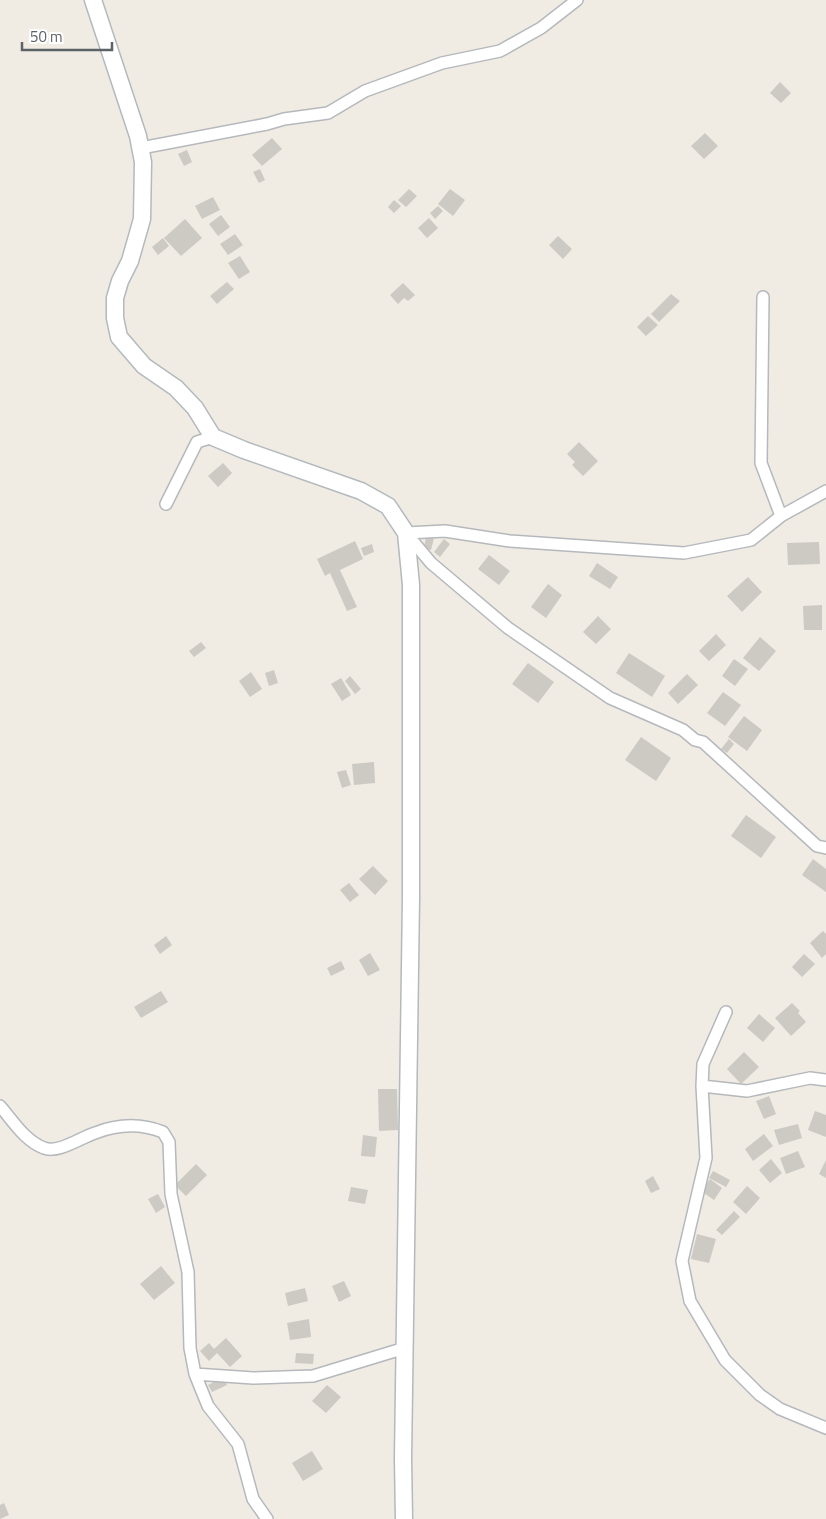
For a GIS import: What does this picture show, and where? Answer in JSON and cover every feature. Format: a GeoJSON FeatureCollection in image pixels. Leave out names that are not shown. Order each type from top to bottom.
{"type":"FeatureCollection","features":[{"type":"Feature","properties":{"kind":"street"},"geometry":{"type":"LineString","coordinates":[[93,0],[138,136],[143,162],[142,219],[130,260],[120,281],[115,298],[115,318],[119,337],[144,366],[176,388],[195,408],[214,437],[244,450],[362,491],[388,506],[406,533],[431,563],[508,628],[610,698],[683,730],[695,740],[703,742],[818,846],[826,848]]}},
{"type":"Feature","properties":{"kind":"street"},"geometry":{"type":"LineString","coordinates":[[140,148],[267,124],[284,119],[328,113],[365,91],[442,63],[500,51],[541,28],[577,0]]}},
{"type":"Feature","properties":{"kind":"street"},"geometry":{"type":"LineString","coordinates":[[763,297],[761,463],[781,516]]}},
{"type":"Feature","properties":{"kind":"street"},"geometry":{"type":"LineString","coordinates":[[166,504],[197,442],[214,437]]}},
{"type":"Feature","properties":{"kind":"street"},"geometry":{"type":"LineString","coordinates":[[406,533],[445,531],[510,541],[684,553],[751,540],[781,516],[826,491]]}},
{"type":"Feature","properties":{"kind":"street"},"geometry":{"type":"LineString","coordinates":[[404,1519],[403,1459],[412,898],[411,585],[406,533]]}},
{"type":"Feature","properties":{"kind":"street"},"geometry":{"type":"LineString","coordinates":[[726,1012],[703,1064],[702,1086],[706,1158],[682,1261],[690,1301],[725,1360],[760,1395],[780,1409],[826,1428]]}},
{"type":"Feature","properties":{"kind":"street"},"geometry":{"type":"LineString","coordinates":[[702,1086],[747,1092],[810,1078],[826,1080]]}},
{"type":"Feature","properties":{"kind":"street"},"geometry":{"type":"LineString","coordinates":[[0,1106],[28,1139],[46,1150],[71,1145],[95,1132],[124,1125],[148,1126],[163,1132],[169,1142],[171,1194],[188,1272],[190,1348],[195,1374],[208,1406],[238,1444],[253,1499],[266,1519]]}},
{"type":"Feature","properties":{"kind":"street"},"geometry":{"type":"LineString","coordinates":[[195,1374],[253,1378],[313,1376],[405,1348]]}},
{"type":"Feature","properties":{"kind":"building"},"geometry":{"type":"Polygon","coordinates":[[[780,82],[791,93],[781,103],[770,93],[780,82]]]}},
{"type":"Feature","properties":{"kind":"building"},"geometry":{"type":"Polygon","coordinates":[[[705,133],[718,146],[704,159],[691,146],[705,133]]]}},
{"type":"Feature","properties":{"kind":"building"},"geometry":{"type":"Polygon","coordinates":[[[272,138],[282,149],[262,166],[252,155],[272,138]]]}},
{"type":"Feature","properties":{"kind":"building"},"geometry":{"type":"Polygon","coordinates":[[[187,150],[192,162],[184,166],[178,154],[187,150]]]}},
{"type":"Feature","properties":{"kind":"building"},"geometry":{"type":"Polygon","coordinates":[[[260,169],[265,180],[259,183],[253,172],[260,169]]]}},
{"type":"Feature","properties":{"kind":"building"},"geometry":{"type":"Polygon","coordinates":[[[409,189],[417,196],[406,207],[398,200],[409,189]]]}},
{"type":"Feature","properties":{"kind":"building"},"geometry":{"type":"Polygon","coordinates":[[[450,189],[465,200],[453,216],[438,204],[450,189]]]}},
{"type":"Feature","properties":{"kind":"building"},"geometry":{"type":"Polygon","coordinates":[[[213,197],[220,210],[202,219],[195,206],[213,197]]]}},
{"type":"Feature","properties":{"kind":"building"},"geometry":{"type":"Polygon","coordinates":[[[394,200],[401,206],[394,213],[388,207],[394,200]]]}},
{"type":"Feature","properties":{"kind":"building"},"geometry":{"type":"Polygon","coordinates":[[[438,206],[443,211],[435,219],[430,213],[438,206]]]}},
{"type":"Feature","properties":{"kind":"building"},"geometry":{"type":"Polygon","coordinates":[[[221,215],[230,227],[218,236],[209,224],[221,215]]]}},
{"type":"Feature","properties":{"kind":"building"},"geometry":{"type":"Polygon","coordinates":[[[429,218],[438,228],[427,238],[418,228],[429,218]]]}},
{"type":"Feature","properties":{"kind":"building"},"geometry":{"type":"Polygon","coordinates":[[[185,219],[202,238],[181,256],[164,238],[185,219]]]}},
{"type":"Feature","properties":{"kind":"building"},"geometry":{"type":"Polygon","coordinates":[[[235,234],[243,245],[228,255],[220,244],[235,234]]]}},
{"type":"Feature","properties":{"kind":"building"},"geometry":{"type":"Polygon","coordinates":[[[558,236],[572,249],[563,259],[549,245],[558,236]]]}},
{"type":"Feature","properties":{"kind":"building"},"geometry":{"type":"Polygon","coordinates":[[[163,238],[169,246],[158,255],[152,247],[163,238]]]}},
{"type":"Feature","properties":{"kind":"building"},"geometry":{"type":"Polygon","coordinates":[[[240,256],[250,272],[239,279],[228,263],[240,256]]]}},
{"type":"Feature","properties":{"kind":"building"},"geometry":{"type":"Polygon","coordinates":[[[227,282],[234,289],[217,304],[210,296],[227,282]]]}},
{"type":"Feature","properties":{"kind":"building"},"geometry":{"type":"Polygon","coordinates":[[[403,283],[415,295],[408,301],[404,298],[398,304],[390,295],[403,283]]]}},
{"type":"Feature","properties":{"kind":"building"},"geometry":{"type":"Polygon","coordinates":[[[671,294],[680,301],[659,322],[651,314],[671,294]]]}},
{"type":"Feature","properties":{"kind":"building"},"geometry":{"type":"Polygon","coordinates":[[[648,316],[658,325],[646,336],[637,327],[648,316]]]}},
{"type":"Feature","properties":{"kind":"building"},"geometry":{"type":"Polygon","coordinates":[[[579,442],[598,461],[583,476],[572,465],[575,462],[567,454],[579,442]]]}},
{"type":"Feature","properties":{"kind":"building"},"geometry":{"type":"Polygon","coordinates":[[[223,463],[232,473],[218,487],[208,476],[223,463]]]}},
{"type":"Feature","properties":{"kind":"building"},"geometry":{"type":"Polygon","coordinates":[[[426,537],[434,538],[431,550],[424,548],[426,537]]]}},
{"type":"Feature","properties":{"kind":"building"},"geometry":{"type":"Polygon","coordinates":[[[444,539],[450,544],[440,557],[434,552],[444,539]]]}},
{"type":"Feature","properties":{"kind":"building"},"geometry":{"type":"Polygon","coordinates":[[[355,541],[363,559],[340,570],[357,607],[347,611],[330,573],[325,576],[317,559],[355,541]]]}},
{"type":"Feature","properties":{"kind":"building"},"geometry":{"type":"Polygon","coordinates":[[[819,542],[820,564],[788,565],[787,543],[819,542]]]}},
{"type":"Feature","properties":{"kind":"building"},"geometry":{"type":"Polygon","coordinates":[[[372,544],[374,552],[364,556],[361,548],[372,544]]]}},
{"type":"Feature","properties":{"kind":"building"},"geometry":{"type":"Polygon","coordinates":[[[489,555],[510,571],[499,585],[478,569],[489,555]]]}},
{"type":"Feature","properties":{"kind":"building"},"geometry":{"type":"Polygon","coordinates":[[[597,563],[618,577],[610,589],[589,576],[597,563]]]}},
{"type":"Feature","properties":{"kind":"building"},"geometry":{"type":"Polygon","coordinates":[[[748,577],[762,592],[742,612],[727,596],[748,577]]]}},
{"type":"Feature","properties":{"kind":"building"},"geometry":{"type":"Polygon","coordinates":[[[548,584],[562,595],[546,618],[531,607],[548,584]]]}},
{"type":"Feature","properties":{"kind":"building"},"geometry":{"type":"Polygon","coordinates":[[[822,605],[822,630],[804,630],[803,606],[822,605]]]}},
{"type":"Feature","properties":{"kind":"building"},"geometry":{"type":"Polygon","coordinates":[[[598,616],[611,629],[596,644],[583,632],[598,616]]]}},
{"type":"Feature","properties":{"kind":"building"},"geometry":{"type":"Polygon","coordinates":[[[716,634],[726,645],[709,661],[699,651],[716,634]]]}},
{"type":"Feature","properties":{"kind":"building"},"geometry":{"type":"Polygon","coordinates":[[[760,637],[776,651],[759,671],[743,658],[760,637]]]}},
{"type":"Feature","properties":{"kind":"building"},"geometry":{"type":"Polygon","coordinates":[[[201,642],[206,648],[194,657],[189,651],[201,642]]]}},
{"type":"Feature","properties":{"kind":"building"},"geometry":{"type":"Polygon","coordinates":[[[629,653],[665,676],[652,697],[616,673],[629,653]]]}},
{"type":"Feature","properties":{"kind":"building"},"geometry":{"type":"Polygon","coordinates":[[[734,659],[748,669],[735,686],[722,676],[734,659]]]}},
{"type":"Feature","properties":{"kind":"building"},"geometry":{"type":"Polygon","coordinates":[[[528,663],[554,682],[538,703],[512,684],[528,663]]]}},
{"type":"Feature","properties":{"kind":"building"},"geometry":{"type":"Polygon","coordinates":[[[274,670],[278,683],[269,686],[265,673],[274,670]]]}},
{"type":"Feature","properties":{"kind":"building"},"geometry":{"type":"Polygon","coordinates":[[[251,672],[262,689],[250,697],[239,681],[251,672]]]}},
{"type":"Feature","properties":{"kind":"building"},"geometry":{"type":"Polygon","coordinates":[[[687,674],[698,685],[678,704],[668,693],[687,674]]]}},
{"type":"Feature","properties":{"kind":"building"},"geometry":{"type":"Polygon","coordinates":[[[350,676],[361,689],[355,694],[345,681],[350,676]]]}},
{"type":"Feature","properties":{"kind":"building"},"geometry":{"type":"Polygon","coordinates":[[[341,678],[351,695],[342,701],[331,684],[341,678]]]}},
{"type":"Feature","properties":{"kind":"building"},"geometry":{"type":"Polygon","coordinates":[[[723,692],[741,705],[725,726],[707,713],[723,692]]]}},
{"type":"Feature","properties":{"kind":"building"},"geometry":{"type":"Polygon","coordinates":[[[744,716],[762,730],[747,751],[728,737],[744,716]]]}},
{"type":"Feature","properties":{"kind":"building"},"geometry":{"type":"Polygon","coordinates":[[[641,737],[671,758],[656,781],[625,760],[641,737]]]}},
{"type":"Feature","properties":{"kind":"building"},"geometry":{"type":"Polygon","coordinates":[[[729,739],[734,744],[727,753],[721,749],[729,739]]]}},
{"type":"Feature","properties":{"kind":"building"},"geometry":{"type":"Polygon","coordinates":[[[374,762],[375,783],[354,785],[352,764],[374,762]]]}},
{"type":"Feature","properties":{"kind":"building"},"geometry":{"type":"Polygon","coordinates":[[[346,770],[351,785],[342,788],[337,772],[346,770]]]}},
{"type":"Feature","properties":{"kind":"building"},"geometry":{"type":"Polygon","coordinates":[[[746,815],[776,837],[761,858],[731,836],[746,815]]]}},
{"type":"Feature","properties":{"kind":"building"},"geometry":{"type":"Polygon","coordinates":[[[813,859],[826,869],[826,892],[802,875],[813,859]]]}},
{"type":"Feature","properties":{"kind":"building"},"geometry":{"type":"Polygon","coordinates":[[[373,866],[388,881],[375,895],[359,879],[373,866]]]}},
{"type":"Feature","properties":{"kind":"building"},"geometry":{"type":"Polygon","coordinates":[[[349,883],[359,895],[350,902],[340,890],[349,883]]]}},
{"type":"Feature","properties":{"kind":"building"},"geometry":{"type":"Polygon","coordinates":[[[823,931],[826,934],[826,954],[822,958],[810,943],[823,931]]]}},
{"type":"Feature","properties":{"kind":"building"},"geometry":{"type":"Polygon","coordinates":[[[166,936],[172,945],[160,954],[154,945],[166,936]]]}},
{"type":"Feature","properties":{"kind":"building"},"geometry":{"type":"Polygon","coordinates":[[[370,953],[380,970],[368,976],[359,960],[370,953]]]}},
{"type":"Feature","properties":{"kind":"building"},"geometry":{"type":"Polygon","coordinates":[[[804,954],[815,964],[802,977],[792,967],[804,954]]]}},
{"type":"Feature","properties":{"kind":"building"},"geometry":{"type":"Polygon","coordinates":[[[341,961],[345,969],[331,976],[327,968],[341,961]]]}},
{"type":"Feature","properties":{"kind":"building"},"geometry":{"type":"Polygon","coordinates":[[[161,991],[168,1002],[141,1018],[134,1007],[161,991]]]}},
{"type":"Feature","properties":{"kind":"building"},"geometry":{"type":"Polygon","coordinates":[[[792,1003],[800,1011],[798,1013],[806,1022],[791,1036],[775,1018],[792,1003]]]}},
{"type":"Feature","properties":{"kind":"building"},"geometry":{"type":"Polygon","coordinates":[[[759,1014],[775,1028],[763,1042],[747,1028],[759,1014]]]}},
{"type":"Feature","properties":{"kind":"building"},"geometry":{"type":"Polygon","coordinates":[[[744,1052],[759,1067],[741,1084],[727,1069],[744,1052]]]}},
{"type":"Feature","properties":{"kind":"building"},"geometry":{"type":"Polygon","coordinates":[[[378,1089],[397,1089],[398,1130],[379,1131],[378,1089]]]}},
{"type":"Feature","properties":{"kind":"building"},"geometry":{"type":"Polygon","coordinates":[[[769,1096],[776,1114],[764,1119],[756,1101],[769,1096]]]}},
{"type":"Feature","properties":{"kind":"building"},"geometry":{"type":"Polygon","coordinates":[[[815,1111],[826,1115],[826,1137],[808,1130],[815,1111]]]}},
{"type":"Feature","properties":{"kind":"building"},"geometry":{"type":"Polygon","coordinates":[[[798,1124],[802,1138],[779,1145],[774,1130],[798,1124]]]}},
{"type":"Feature","properties":{"kind":"building"},"geometry":{"type":"Polygon","coordinates":[[[764,1134],[773,1146],[753,1161],[745,1149],[764,1134]]]}},
{"type":"Feature","properties":{"kind":"building"},"geometry":{"type":"Polygon","coordinates":[[[363,1135],[377,1137],[375,1157],[361,1156],[363,1135]]]}},
{"type":"Feature","properties":{"kind":"building"},"geometry":{"type":"Polygon","coordinates":[[[798,1151],[805,1167],[786,1174],[780,1158],[798,1151]]]}},
{"type":"Feature","properties":{"kind":"building"},"geometry":{"type":"Polygon","coordinates":[[[771,1159],[782,1173],[770,1183],[759,1170],[771,1159]]]}},
{"type":"Feature","properties":{"kind":"building"},"geometry":{"type":"Polygon","coordinates":[[[826,1160],[826,1178],[819,1174],[826,1160]]]}},
{"type":"Feature","properties":{"kind":"building"},"geometry":{"type":"Polygon","coordinates":[[[196,1164],[207,1175],[186,1196],[175,1185],[196,1164]]]}},
{"type":"Feature","properties":{"kind":"building"},"geometry":{"type":"Polygon","coordinates":[[[713,1171],[730,1180],[726,1187],[709,1178],[713,1171]]]}},
{"type":"Feature","properties":{"kind":"building"},"geometry":{"type":"Polygon","coordinates":[[[653,1176],[660,1189],[651,1193],[645,1181],[653,1176]]]}},
{"type":"Feature","properties":{"kind":"building"},"geometry":{"type":"Polygon","coordinates":[[[710,1179],[722,1188],[714,1200],[701,1191],[710,1179]]]}},
{"type":"Feature","properties":{"kind":"building"},"geometry":{"type":"Polygon","coordinates":[[[747,1186],[760,1198],[746,1214],[733,1202],[747,1186]]]}},
{"type":"Feature","properties":{"kind":"building"},"geometry":{"type":"Polygon","coordinates":[[[351,1187],[368,1190],[365,1204],[348,1201],[351,1187]]]}},
{"type":"Feature","properties":{"kind":"building"},"geometry":{"type":"Polygon","coordinates":[[[158,1194],[165,1207],[156,1213],[148,1199],[158,1194]]]}},
{"type":"Feature","properties":{"kind":"building"},"geometry":{"type":"Polygon","coordinates":[[[734,1211],[740,1217],[722,1235],[716,1230],[734,1211]]]}},
{"type":"Feature","properties":{"kind":"building"},"geometry":{"type":"Polygon","coordinates":[[[697,1234],[716,1239],[709,1263],[691,1259],[697,1234]]]}},
{"type":"Feature","properties":{"kind":"building"},"geometry":{"type":"Polygon","coordinates":[[[161,1266],[175,1283],[154,1300],[140,1284],[161,1266]]]}},
{"type":"Feature","properties":{"kind":"building"},"geometry":{"type":"Polygon","coordinates":[[[344,1281],[351,1296],[339,1302],[332,1286],[344,1281]]]}},
{"type":"Feature","properties":{"kind":"building"},"geometry":{"type":"Polygon","coordinates":[[[305,1288],[308,1301],[288,1306],[285,1293],[305,1288]]]}},
{"type":"Feature","properties":{"kind":"building"},"geometry":{"type":"Polygon","coordinates":[[[309,1319],[311,1337],[290,1340],[287,1323],[309,1319]]]}},
{"type":"Feature","properties":{"kind":"building"},"geometry":{"type":"Polygon","coordinates":[[[226,1338],[242,1356],[230,1367],[217,1353],[209,1361],[200,1351],[209,1343],[214,1349],[226,1338]]]}},
{"type":"Feature","properties":{"kind":"building"},"geometry":{"type":"Polygon","coordinates":[[[296,1353],[314,1354],[313,1364],[295,1363],[296,1353]]]}},
{"type":"Feature","properties":{"kind":"building"},"geometry":{"type":"Polygon","coordinates":[[[223,1377],[227,1385],[212,1392],[208,1385],[223,1377]]]}},
{"type":"Feature","properties":{"kind":"building"},"geometry":{"type":"Polygon","coordinates":[[[327,1385],[341,1397],[326,1413],[312,1401],[327,1385]]]}},
{"type":"Feature","properties":{"kind":"building"},"geometry":{"type":"Polygon","coordinates":[[[312,1451],[323,1469],[303,1481],[292,1463],[312,1451]]]}},
{"type":"Feature","properties":{"kind":"building"},"geometry":{"type":"Polygon","coordinates":[[[4,1503],[9,1515],[0,1519],[0,1505],[4,1503]]]}}]}
